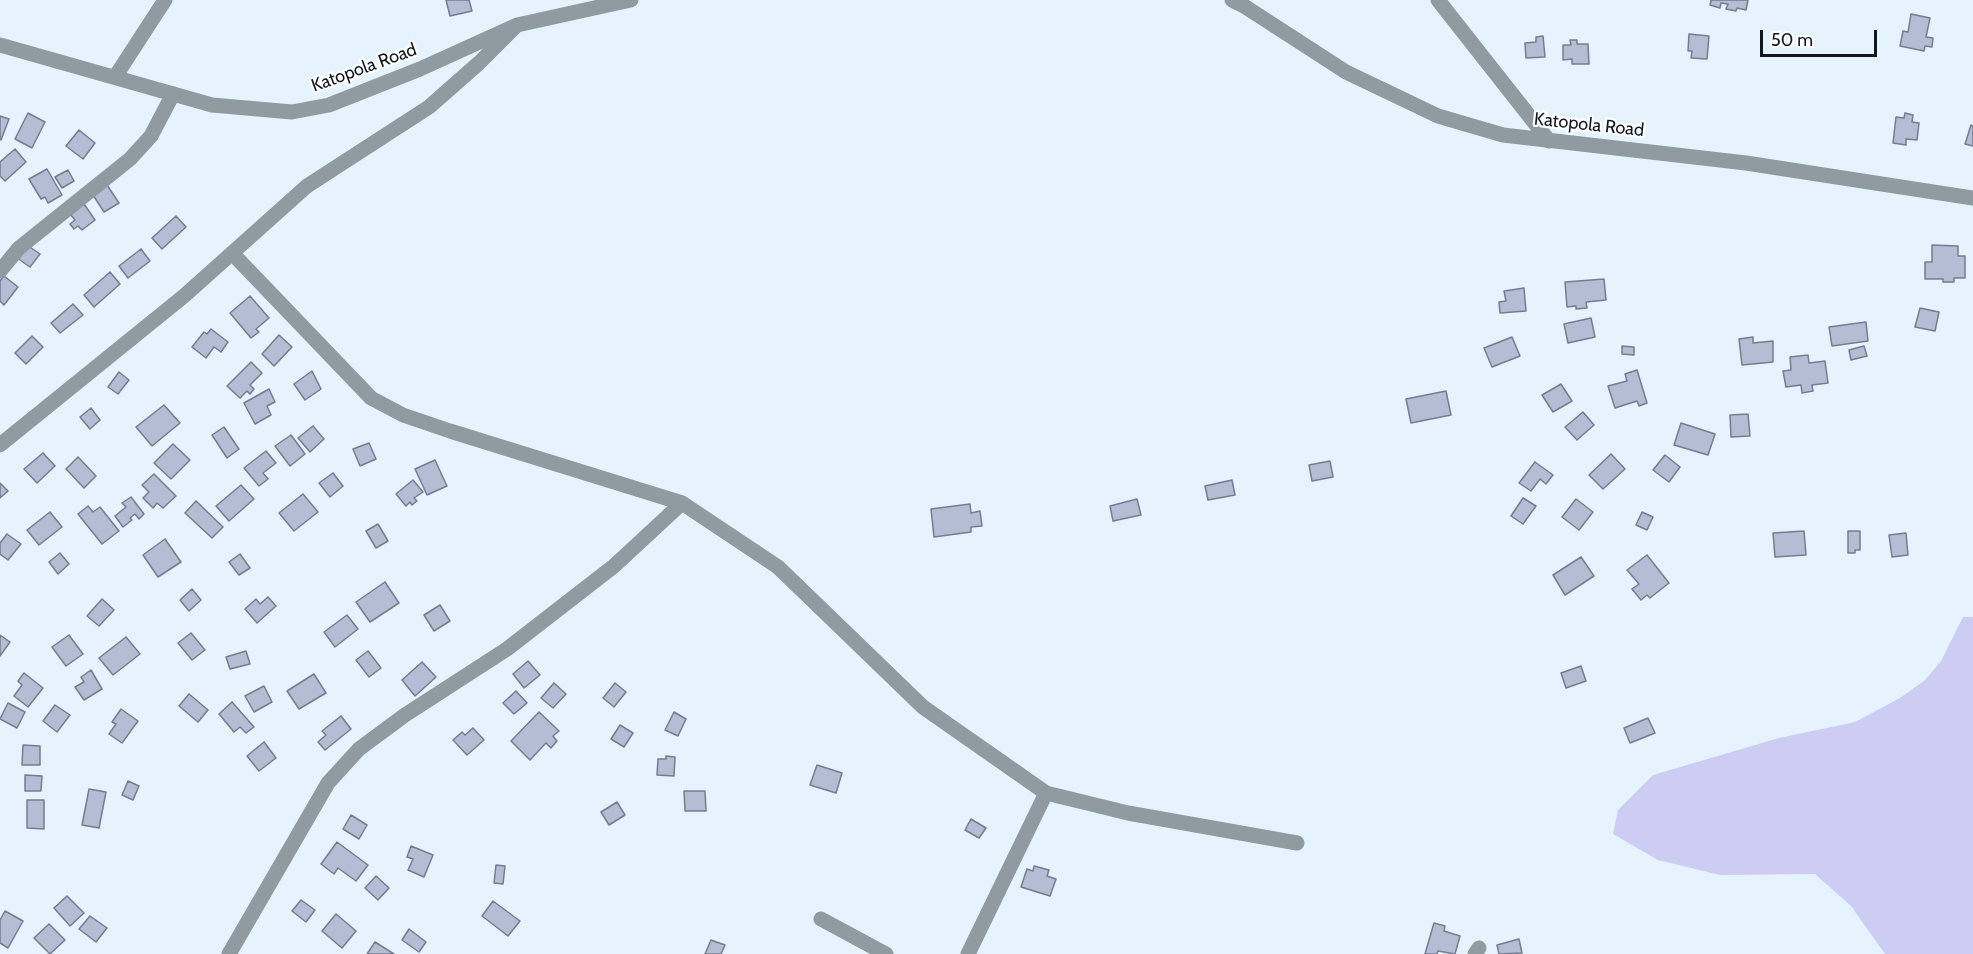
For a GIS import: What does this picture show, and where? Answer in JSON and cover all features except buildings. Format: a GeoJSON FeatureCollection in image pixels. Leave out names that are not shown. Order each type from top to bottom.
{"type":"FeatureCollection","features":[{"type":"Feature","properties":{"kind":"street"},"geometry":{"type":"LineString","coordinates":[[115,76],[165,0]]}},
{"type":"Feature","properties":{"kind":"street","name":"Katopola Road"},"geometry":{"type":"LineString","coordinates":[[0,45],[212,105],[292,112],[329,105],[420,69],[517,25],[631,0]]}},
{"type":"Feature","properties":{"kind":"street","name":"Katopola Road"},"geometry":{"type":"LineString","coordinates":[[1232,0],[1346,72],[1438,116],[1503,135],[1746,163],[1973,198]]}},
{"type":"Feature","properties":{"kind":"street"},"geometry":{"type":"LineString","coordinates":[[1438,0],[1549,141]]}},
{"type":"Feature","properties":{"kind":"street"},"geometry":{"type":"LineString","coordinates":[[0,446],[184,296],[307,186],[429,107],[479,63],[517,25]]}},
{"type":"Feature","properties":{"kind":"street"},"geometry":{"type":"LineString","coordinates":[[0,271],[19,248],[130,159],[151,136],[173,94]]}},
{"type":"Feature","properties":{"kind":"street"},"geometry":{"type":"LineString","coordinates":[[232,253],[372,398],[403,415],[450,431],[682,503],[778,567],[923,707],[1046,793],[1128,813],[1297,843]]}},
{"type":"Feature","properties":{"kind":"street"},"geometry":{"type":"LineString","coordinates":[[229,954],[328,783],[359,749],[405,715],[507,649],[614,566],[682,503]]}},
{"type":"Feature","properties":{"kind":"street"},"geometry":{"type":"LineString","coordinates":[[968,954],[1046,793]]}},
{"type":"Feature","properties":{"kind":"street"},"geometry":{"type":"LineString","coordinates":[[821,919],[886,954]]}},
{"type":"Feature","properties":{"kind":"shaded area"},"geometry":{"type":"Polygon","coordinates":[[[1963,617],[1973,617],[1973,954],[1885,954],[1851,906],[1815,874],[1720,875],[1658,860],[1613,834],[1618,810],[1653,775],[1779,738],[1855,722],[1900,698],[1925,680],[1941,661],[1963,617]]]}}]}
